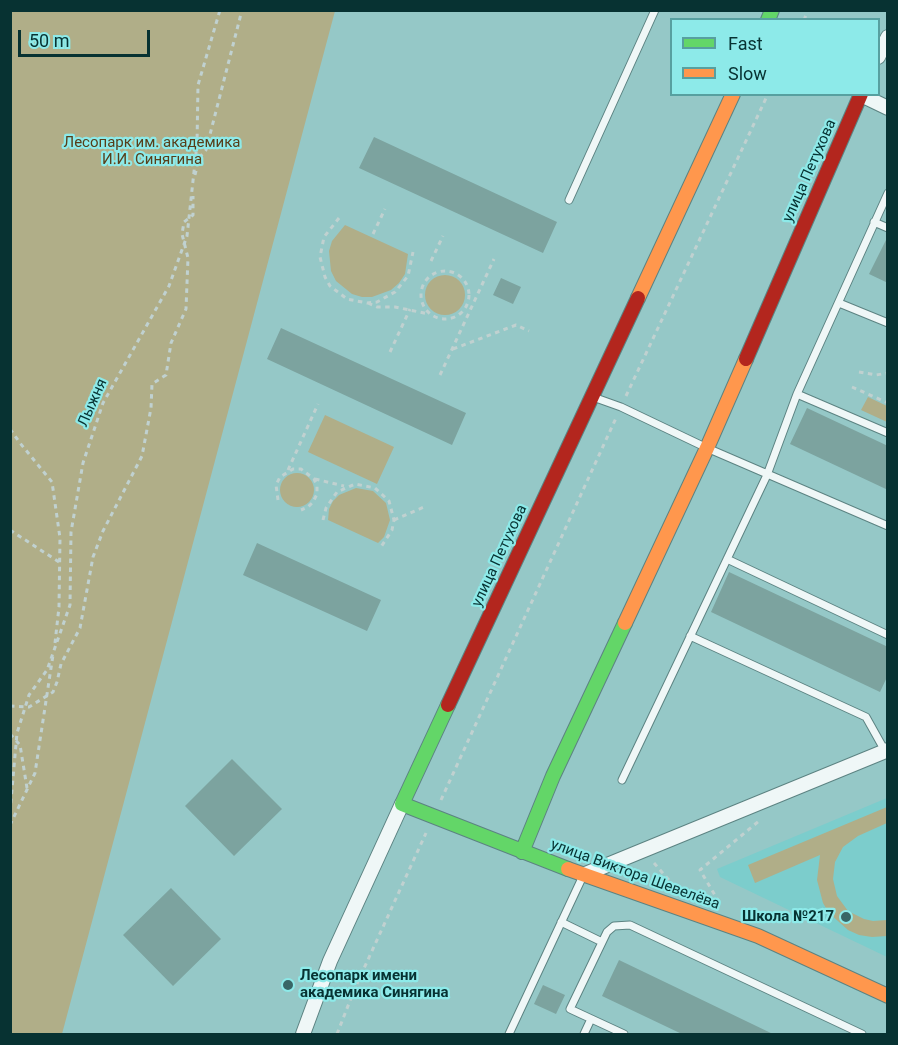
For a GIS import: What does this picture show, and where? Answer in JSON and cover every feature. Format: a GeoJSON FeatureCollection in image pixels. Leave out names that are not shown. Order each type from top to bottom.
{"type":"FeatureCollection","features":[{"type":"Feature","properties":{"kind":"street"},"geometry":{"type":"LineString","coordinates":[[880,55],[888,37]]}},
{"type":"Feature","properties":{"kind":"street","name":"улица Петухова"},"geometry":{"type":"LineString","coordinates":[[303,1035],[330,961],[732,96]]}},
{"type":"Feature","properties":{"kind":"street","name":"улица Петухова"},"geometry":{"type":"LineString","coordinates":[[522,852],[553,776],[707,448],[861,96]]}},
{"type":"Feature","properties":{"kind":"street"},"geometry":{"type":"LineString","coordinates":[[863,96],[888,108]]}},
{"type":"Feature","properties":{"kind":"street"},"geometry":{"type":"LineString","coordinates":[[583,875],[886,750]]}},
{"type":"Feature","properties":{"kind":"street","name":"улица Виктора Шевелёва"},"geometry":{"type":"LineString","coordinates":[[402,804],[583,875],[758,936],[888,996]]}},
{"type":"Feature","properties":{"kind":"lane"},"geometry":{"type":"LineString","coordinates":[[569,200],[655,10]]}},
{"type":"Feature","properties":{"kind":"lane"},"geometry":{"type":"LineString","coordinates":[[622,780],[767,474],[797,394],[888,193]]}},
{"type":"Feature","properties":{"kind":"lane"},"geometry":{"type":"LineString","coordinates":[[874,222],[888,228]]}},
{"type":"Feature","properties":{"kind":"lane"},"geometry":{"type":"LineString","coordinates":[[838,303],[888,323]]}},
{"type":"Feature","properties":{"kind":"lane"},"geometry":{"type":"LineString","coordinates":[[797,394],[888,433]]}},
{"type":"Feature","properties":{"kind":"lane"},"geometry":{"type":"LineString","coordinates":[[593,397],[621,407],[707,448],[888,526]]}},
{"type":"Feature","properties":{"kind":"lane"},"geometry":{"type":"LineString","coordinates":[[727,559],[888,635]]}},
{"type":"Feature","properties":{"kind":"lane"},"geometry":{"type":"LineString","coordinates":[[690,636],[866,717],[886,750]]}},
{"type":"Feature","properties":{"kind":"lane"},"geometry":{"type":"LineString","coordinates":[[509,1035],[583,875]]}},
{"type":"Feature","properties":{"kind":"lane"},"geometry":{"type":"LineString","coordinates":[[561,922],[602,942]]}},
{"type":"Feature","properties":{"kind":"lane"},"geometry":{"type":"LineString","coordinates":[[624,1035],[570,1009],[610,928],[624,926],[635,927],[862,1035]]}},
{"type":"Feature","properties":{"kind":"lane"},"geometry":{"type":"LineString","coordinates":[[584,1035],[591,1019]]}},
{"type":"Feature","properties":{"kind":"path","name":"Лыжня"},"geometry":{"type":"LineString","coordinates":[[10,812],[16,738],[29,696],[47,670],[70,605],[71,532],[83,463],[103,403],[170,286],[184,243],[197,144],[198,85],[220,10]]}},
{"type":"Feature","properties":{"kind":"path"},"geometry":{"type":"LineString","coordinates":[[192,189],[199,158],[206,150],[242,10]]}},
{"type":"Feature","properties":{"kind":"path"},"geometry":{"type":"LineString","coordinates":[[337,1035],[355,988],[621,407],[767,96]]}},
{"type":"Feature","properties":{"kind":"path"},"geometry":{"type":"LineString","coordinates":[[373,234],[385,209]]}},
{"type":"Feature","properties":{"kind":"path"},"geometry":{"type":"LineString","coordinates":[[339,218],[324,237],[320,257],[325,278],[338,293],[347,299],[377,307],[410,309],[446,319],[462,312],[469,297],[465,281],[459,275],[452,271],[435,272],[423,284],[421,301],[430,314]]}},
{"type":"Feature","properties":{"kind":"path"},"geometry":{"type":"LineString","coordinates":[[431,261],[443,236]]}},
{"type":"Feature","properties":{"kind":"path"},"geometry":{"type":"LineString","coordinates":[[10,706],[26,707],[37,704],[53,692],[61,664],[80,628],[93,557],[103,531],[142,456],[151,408],[152,384],[166,375],[171,343],[186,309],[188,258],[184,243]]}},
{"type":"Feature","properties":{"kind":"path"},"geometry":{"type":"LineString","coordinates":[[367,303],[387,298],[403,285],[411,266],[413,252]]}},
{"type":"Feature","properties":{"kind":"path"},"geometry":{"type":"LineString","coordinates":[[440,375],[494,259]]}},
{"type":"Feature","properties":{"kind":"path"},"geometry":{"type":"LineString","coordinates":[[390,352],[410,309]]}},
{"type":"Feature","properties":{"kind":"path"},"geometry":{"type":"LineString","coordinates":[[452,349],[516,325],[529,331]]}},
{"type":"Feature","properties":{"kind":"path"},"geometry":{"type":"LineString","coordinates":[[859,372],[876,375],[888,373]]}},
{"type":"Feature","properties":{"kind":"path"},"geometry":{"type":"LineString","coordinates":[[852,387],[887,402]]}},
{"type":"Feature","properties":{"kind":"path"},"geometry":{"type":"LineString","coordinates":[[278,500],[276,485],[287,471],[318,404]]}},
{"type":"Feature","properties":{"kind":"path"},"geometry":{"type":"LineString","coordinates":[[10,429],[52,482],[60,538],[59,607],[49,695],[35,773],[10,825]]}},
{"type":"Feature","properties":{"kind":"path"},"geometry":{"type":"LineString","coordinates":[[287,471],[301,469],[314,478],[346,486],[365,484],[383,493],[389,501],[394,520],[392,530],[381,546]]}},
{"type":"Feature","properties":{"kind":"path"},"geometry":{"type":"LineString","coordinates":[[301,510],[308,507],[317,494],[314,478]]}},
{"type":"Feature","properties":{"kind":"path"},"geometry":{"type":"LineString","coordinates":[[323,520],[330,499],[346,486]]}},
{"type":"Feature","properties":{"kind":"path"},"geometry":{"type":"LineString","coordinates":[[394,520],[424,507]]}},
{"type":"Feature","properties":{"kind":"path"},"geometry":{"type":"LineString","coordinates":[[10,530],[60,563]]}},
{"type":"Feature","properties":{"kind":"path"},"geometry":{"type":"LineString","coordinates":[[10,734],[16,738],[24,760],[27,789]]}},
{"type":"Feature","properties":{"kind":"path"},"geometry":{"type":"LineString","coordinates":[[734,928],[700,870],[759,821],[752,806]]}},
{"type":"Feature","properties":{"kind":"path"},"geometry":{"type":"LineString","coordinates":[[643,850],[679,892]]}},
{"type":"Feature","properties":{"kind":"shaded area","name":"Школа №217"},"geometry":{"type":"Polygon","coordinates":[[[887,798],[887,957],[720,877],[717,869],[887,798]]]}},
{"type":"Feature","properties":{"kind":"green space","name":"Лесопарк им. академика И.И. Синягина"},"geometry":{"type":"Polygon","coordinates":[[[10,11],[335,11],[62,1034],[11,1034],[10,11]]]}},
{"type":"Feature","properties":{"kind":"green space"},"geometry":{"type":"Polygon","coordinates":[[[345,225],[408,254],[405,274],[391,290],[372,297],[362,297],[352,294],[336,281],[331,271],[329,251],[332,241],[345,225]]]}},
{"type":"Feature","properties":{"kind":"green space"},"geometry":{"type":"Polygon","coordinates":[[[445,275],[453,276],[459,281],[464,287],[464,303],[459,309],[453,314],[445,315],[437,314],[431,309],[426,303],[425,295],[426,287],[431,281],[437,276],[445,275]]]}},
{"type":"Feature","properties":{"kind":"green space"},"geometry":{"type":"Polygon","coordinates":[[[868,397],[887,406],[887,422],[861,410],[868,397]]]}},
{"type":"Feature","properties":{"kind":"green space"},"geometry":{"type":"Polygon","coordinates":[[[325,415],[394,447],[377,484],[308,452],[325,415]]]}},
{"type":"Feature","properties":{"kind":"green space"},"geometry":{"type":"Polygon","coordinates":[[[297,473],[309,478],[314,490],[309,502],[297,507],[285,502],[280,490],[285,478],[297,473]]]}},
{"type":"Feature","properties":{"kind":"green space"},"geometry":{"type":"Polygon","coordinates":[[[356,488],[373,491],[386,503],[390,520],[384,537],[378,543],[328,520],[329,509],[333,501],[339,495],[356,488]]]}},
{"type":"Feature","properties":{"kind":"green space"},"geometry":{"type":"Polygon","coordinates":[[[887,807],[887,823],[858,836],[843,847],[835,862],[833,879],[837,896],[848,911],[864,919],[887,920],[887,936],[859,935],[848,930],[829,913],[823,903],[817,880],[820,855],[755,883],[748,865],[887,807]]]}},
{"type":"Feature","properties":{"kind":"building"},"geometry":{"type":"Polygon","coordinates":[[[374,137],[557,222],[543,253],[359,168],[374,137]]]}},
{"type":"Feature","properties":{"kind":"building"},"geometry":{"type":"Polygon","coordinates":[[[888,236],[888,283],[869,274],[888,236]]]}},
{"type":"Feature","properties":{"kind":"building"},"geometry":{"type":"Polygon","coordinates":[[[501,278],[521,287],[513,304],[493,295],[501,278]]]}},
{"type":"Feature","properties":{"kind":"building"},"geometry":{"type":"Polygon","coordinates":[[[281,328],[466,413],[452,445],[267,359],[281,328]]]}},
{"type":"Feature","properties":{"kind":"building"},"geometry":{"type":"Polygon","coordinates":[[[807,408],[888,446],[888,490],[790,444],[807,408]]]}},
{"type":"Feature","properties":{"kind":"building"},"geometry":{"type":"Polygon","coordinates":[[[257,543],[381,600],[367,631],[243,575],[257,543]]]}},
{"type":"Feature","properties":{"kind":"building"},"geometry":{"type":"Polygon","coordinates":[[[729,572],[888,647],[888,675],[880,692],[711,612],[729,572]]]}},
{"type":"Feature","properties":{"kind":"building"},"geometry":{"type":"Polygon","coordinates":[[[232,759],[282,809],[234,856],[185,806],[232,759]]]}},
{"type":"Feature","properties":{"kind":"building"},"geometry":{"type":"Polygon","coordinates":[[[171,888],[221,939],[173,986],[123,935],[171,888]]]}},
{"type":"Feature","properties":{"kind":"building"},"geometry":{"type":"Polygon","coordinates":[[[619,960],[775,1035],[684,1035],[602,996],[619,960]]]}},
{"type":"Feature","properties":{"kind":"building"},"geometry":{"type":"Polygon","coordinates":[[[543,985],[565,995],[556,1014],[534,1004],[543,985]]]}},
{"type":"Feature","properties":{"kind":"traffic: fast"},"geometry":{"type":"LineString","coordinates":[[769,18],[772,10]]}},
{"type":"Feature","properties":{"kind":"traffic: fast"},"geometry":{"type":"LineString","coordinates":[[522,852],[553,776],[625,623]]}},
{"type":"Feature","properties":{"kind":"traffic: fast"},"geometry":{"type":"LineString","coordinates":[[448,705],[402,804],[568,869]]}},
{"type":"Feature","properties":{"kind":"traffic: slow"},"geometry":{"type":"LineString","coordinates":[[638,298],[732,96]]}},
{"type":"Feature","properties":{"kind":"traffic: slow"},"geometry":{"type":"LineString","coordinates":[[625,623],[746,359]]}},
{"type":"Feature","properties":{"kind":"traffic: slow"},"geometry":{"type":"LineString","coordinates":[[568,869],[758,936],[888,996]]}},
{"type":"Feature","properties":{"kind":"traffic: jam"},"geometry":{"type":"LineString","coordinates":[[746,359],[860,96]]}},
{"type":"Feature","properties":{"kind":"traffic: jam"},"geometry":{"type":"LineString","coordinates":[[448,705],[638,298]]}},
{"type":"Feature","properties":{"kind":"place","name":"Школа №217"},"geometry":{"type":"Point","coordinates":[846,917]}},
{"type":"Feature","properties":{"kind":"place","name":"Лесопарк имени академика Синягина"},"geometry":{"type":"Point","coordinates":[288,985]}}]}
